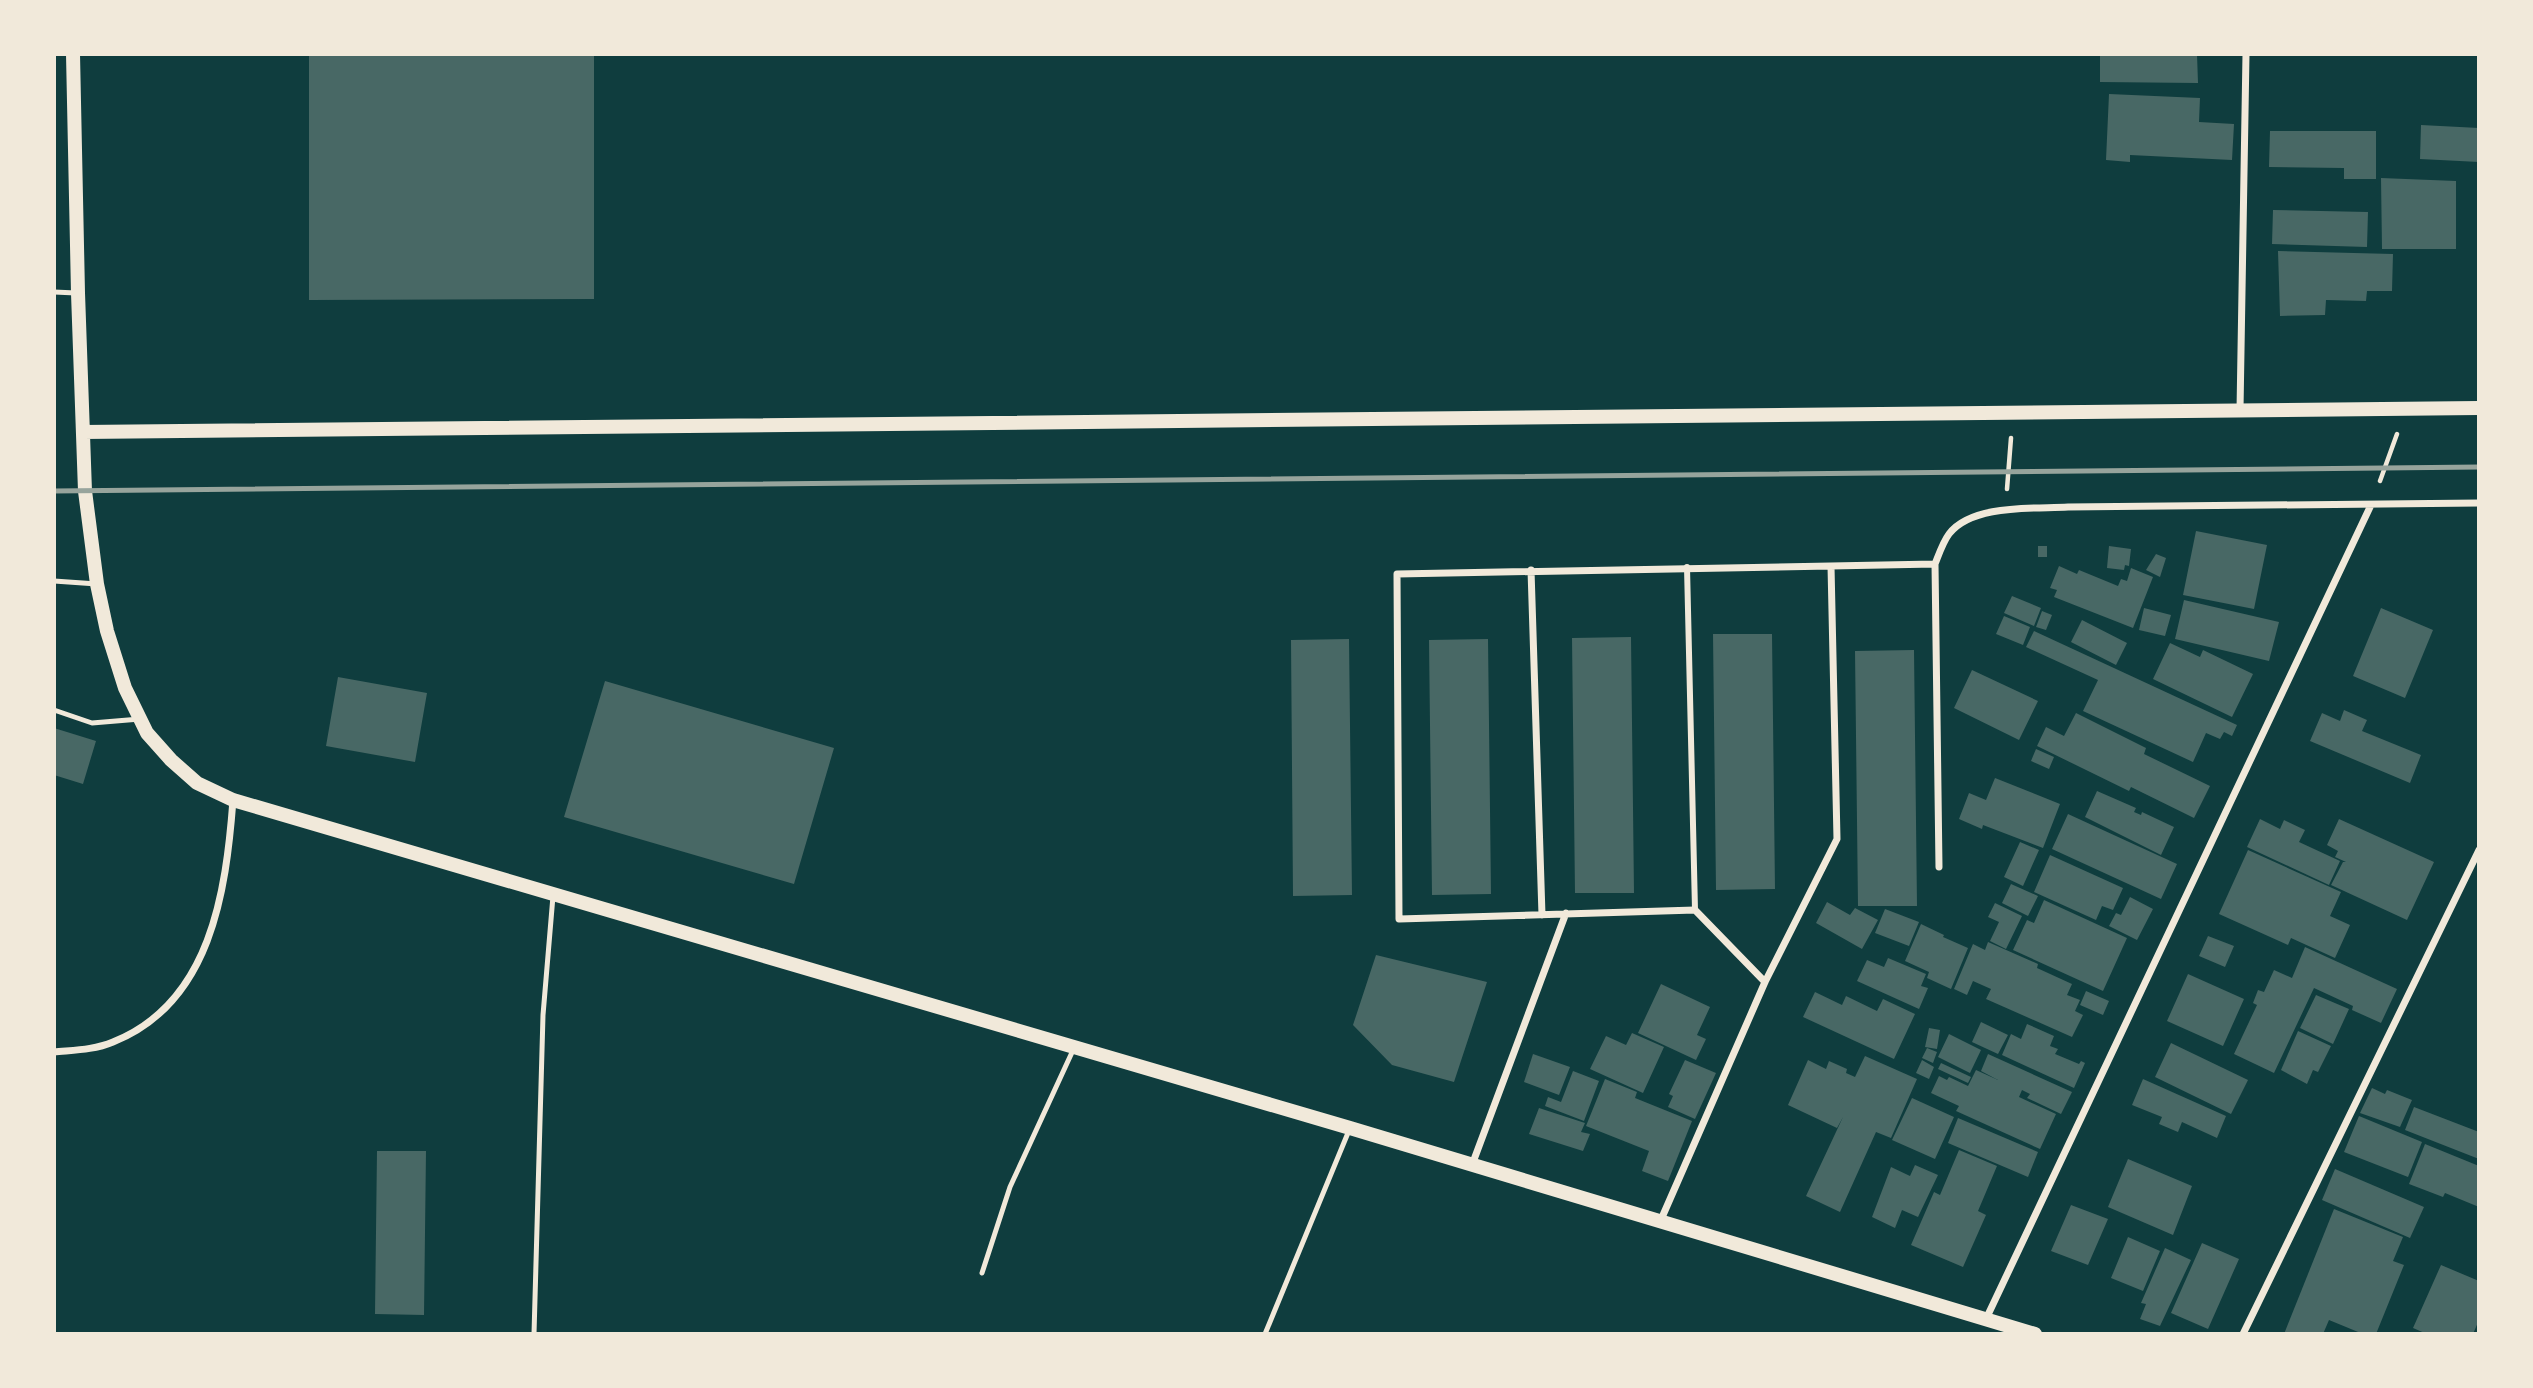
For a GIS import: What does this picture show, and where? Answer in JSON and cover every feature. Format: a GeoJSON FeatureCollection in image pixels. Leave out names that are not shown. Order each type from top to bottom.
{"type":"FeatureCollection","features":[{"type":"Feature","properties":{"kind":"main road"},"geometry":{"type":"LineString","coordinates":[[73,54],[86,502],[97,584],[121,677],[147,733],[171,760],[197,783],[233,800],[1349,1128],[2035,1334]]}},
{"type":"Feature","properties":{"kind":"main road"},"geometry":{"type":"LineString","coordinates":[[83,432],[2479,408]]}},
{"type":"Feature","properties":{"kind":"street"},"geometry":{"type":"LineString","coordinates":[[2240,410],[2246,54]]}},
{"type":"Feature","properties":{"kind":"street"},"geometry":{"type":"LineString","coordinates":[[1939,867],[1935,564],[1948,534],[1964,520],[1978,514],[2068,507],[2479,503]]}},
{"type":"Feature","properties":{"kind":"street"},"geometry":{"type":"LineString","coordinates":[[1986,1319],[2371,505]]}},
{"type":"Feature","properties":{"kind":"street"},"geometry":{"type":"LineString","coordinates":[[1695,910],[1399,919],[1397,574],[1935,564]]}},
{"type":"Feature","properties":{"kind":"street"},"geometry":{"type":"LineString","coordinates":[[1660,1222],[1765,982],[1837,839],[1831,566]]}},
{"type":"Feature","properties":{"kind":"street"},"geometry":{"type":"LineString","coordinates":[[1687,567],[1695,910],[1765,982]]}},
{"type":"Feature","properties":{"kind":"street"},"geometry":{"type":"LineString","coordinates":[[1531,570],[1542,915]]}},
{"type":"Feature","properties":{"kind":"street"},"geometry":{"type":"LineString","coordinates":[[54,1052],[85,1049],[113,1042],[145,1024],[171,1002],[196,967],[212,928],[223,888],[233,800]]}},
{"type":"Feature","properties":{"kind":"street"},"geometry":{"type":"LineString","coordinates":[[2243,1334],[2479,850]]}},
{"type":"Feature","properties":{"kind":"street"},"geometry":{"type":"LineString","coordinates":[[1472,1165],[1566,913]]}},
{"type":"Feature","properties":{"kind":"lane"},"geometry":{"type":"LineString","coordinates":[[54,292],[78,293]]}},
{"type":"Feature","properties":{"kind":"lane"},"geometry":{"type":"LineString","coordinates":[[54,581],[97,584]]}},
{"type":"Feature","properties":{"kind":"lane"},"geometry":{"type":"LineString","coordinates":[[54,710],[92,723],[140,719]]}},
{"type":"Feature","properties":{"kind":"lane"},"geometry":{"type":"LineString","coordinates":[[534,1334],[543,1015],[553,893]]}},
{"type":"Feature","properties":{"kind":"lane"},"geometry":{"type":"LineString","coordinates":[[982,1273],[1010,1187],[1074,1048]]}},
{"type":"Feature","properties":{"kind":"lane"},"geometry":{"type":"LineString","coordinates":[[1265,1334],[1349,1128]]}},
{"type":"Feature","properties":{"kind":"path"},"geometry":{"type":"LineString","coordinates":[[2371,505],[2406,409]]}},
{"type":"Feature","properties":{"kind":"path"},"geometry":{"type":"LineString","coordinates":[[2005,511],[2014,412]]}},
{"type":"Feature","properties":{"kind":"building"},"geometry":{"type":"Polygon","coordinates":[[[309,54],[594,54],[594,299],[309,300],[309,54]]]}},
{"type":"Feature","properties":{"kind":"building"},"geometry":{"type":"Polygon","coordinates":[[[2100,54],[2197,54],[2198,83],[2100,82],[2100,54]]]}},
{"type":"Feature","properties":{"kind":"building"},"geometry":{"type":"Polygon","coordinates":[[[2109,94],[2200,98],[2199,122],[2234,124],[2232,160],[2130,155],[2130,162],[2106,160],[2109,94]]]}},
{"type":"Feature","properties":{"kind":"building"},"geometry":{"type":"Polygon","coordinates":[[[2421,125],[2479,128],[2479,162],[2420,159],[2421,125]]]}},
{"type":"Feature","properties":{"kind":"building"},"geometry":{"type":"Polygon","coordinates":[[[2270,131],[2376,131],[2376,179],[2344,179],[2344,168],[2269,167],[2270,131]]]}},
{"type":"Feature","properties":{"kind":"building"},"geometry":{"type":"Polygon","coordinates":[[[2381,178],[2456,181],[2456,249],[2382,249],[2381,178]]]}},
{"type":"Feature","properties":{"kind":"building"},"geometry":{"type":"Polygon","coordinates":[[[2273,210],[2368,212],[2367,247],[2272,244],[2273,210]]]}},
{"type":"Feature","properties":{"kind":"building"},"geometry":{"type":"Polygon","coordinates":[[[2278,251],[2393,254],[2392,291],[2367,291],[2366,301],[2326,300],[2325,315],[2280,316],[2278,251]]]}},
{"type":"Feature","properties":{"kind":"building"},"geometry":{"type":"Polygon","coordinates":[[[2196,531],[2267,545],[2254,609],[2183,595],[2196,531]]]}},
{"type":"Feature","properties":{"kind":"building"},"geometry":{"type":"Polygon","coordinates":[[[2038,546],[2047,546],[2047,557],[2038,557],[2038,546]]]}},
{"type":"Feature","properties":{"kind":"building"},"geometry":{"type":"Polygon","coordinates":[[[2109,546],[2131,549],[2129,566],[2125,565],[2124,570],[2107,568],[2109,546]]]}},
{"type":"Feature","properties":{"kind":"building"},"geometry":{"type":"Polygon","coordinates":[[[2156,554],[2166,558],[2160,577],[2146,570],[2156,554]]]}},
{"type":"Feature","properties":{"kind":"building"},"geometry":{"type":"Polygon","coordinates":[[[2059,566],[2077,574],[2079,570],[2118,586],[2121,579],[2127,581],[2131,568],[2153,577],[2133,628],[2054,597],[2057,590],[2050,588],[2059,566]]]}},
{"type":"Feature","properties":{"kind":"building"},"geometry":{"type":"Polygon","coordinates":[[[2012,596],[2041,608],[2034,626],[2004,613],[2012,596]]]}},
{"type":"Feature","properties":{"kind":"building"},"geometry":{"type":"Polygon","coordinates":[[[2184,600],[2279,622],[2269,661],[2175,639],[2184,600]]]}},
{"type":"Feature","properties":{"kind":"building"},"geometry":{"type":"Polygon","coordinates":[[[2144,608],[2171,615],[2165,636],[2139,630],[2144,608]]]}},
{"type":"Feature","properties":{"kind":"building"},"geometry":{"type":"Polygon","coordinates":[[[2381,608],[2433,630],[2405,698],[2353,676],[2381,608]]]}},
{"type":"Feature","properties":{"kind":"building"},"geometry":{"type":"Polygon","coordinates":[[[2042,611],[2052,615],[2046,630],[2036,627],[2042,611]]]}},
{"type":"Feature","properties":{"kind":"building"},"geometry":{"type":"Polygon","coordinates":[[[2004,616],[2030,627],[2023,645],[1996,634],[2004,616]]]}},
{"type":"Feature","properties":{"kind":"building"},"geometry":{"type":"Polygon","coordinates":[[[2082,620],[2127,643],[2116,665],[2071,642],[2082,620]]]}},
{"type":"Feature","properties":{"kind":"building"},"geometry":{"type":"Polygon","coordinates":[[[2034,631],[2237,725],[2232,736],[2224,732],[2220,739],[2206,733],[2193,762],[2083,711],[2098,680],[2026,647],[2034,631]]]}},
{"type":"Feature","properties":{"kind":"building"},"geometry":{"type":"Polygon","coordinates":[[[1713,634],[1772,634],[1775,889],[1716,890],[1713,634]]]}},
{"type":"Feature","properties":{"kind":"building"},"geometry":{"type":"Polygon","coordinates":[[[1631,637],[1634,893],[1575,893],[1572,638],[1631,637]]]}},
{"type":"Feature","properties":{"kind":"building"},"geometry":{"type":"Polygon","coordinates":[[[1349,639],[1352,895],[1293,896],[1291,640],[1349,639]]]}},
{"type":"Feature","properties":{"kind":"building"},"geometry":{"type":"Polygon","coordinates":[[[1488,639],[1491,894],[1432,895],[1429,640],[1488,639]]]}},
{"type":"Feature","properties":{"kind":"building"},"geometry":{"type":"Polygon","coordinates":[[[2170,643],[2200,657],[2203,650],[2253,674],[2232,717],[2153,679],[2170,643]]]}},
{"type":"Feature","properties":{"kind":"building"},"geometry":{"type":"Polygon","coordinates":[[[1914,650],[1917,906],[1858,906],[1855,651],[1914,650]]]}},
{"type":"Feature","properties":{"kind":"building"},"geometry":{"type":"Polygon","coordinates":[[[1972,670],[2038,701],[2019,740],[1954,708],[1972,670]]]}},
{"type":"Feature","properties":{"kind":"building"},"geometry":{"type":"Polygon","coordinates":[[[338,677],[427,693],[415,762],[326,746],[338,677]]]}},
{"type":"Feature","properties":{"kind":"building"},"geometry":{"type":"Polygon","coordinates":[[[605,681],[834,748],[794,884],[564,817],[605,681]]]}},
{"type":"Feature","properties":{"kind":"building"},"geometry":{"type":"Polygon","coordinates":[[[2344,710],[2367,720],[2362,731],[2421,755],[2410,783],[2310,741],[2322,713],[2340,721],[2344,710]]]}},
{"type":"Feature","properties":{"kind":"building"},"geometry":{"type":"Polygon","coordinates":[[[2076,713],[2146,748],[2144,754],[2210,786],[2194,818],[2131,787],[2129,791],[2037,746],[2046,727],[2064,736],[2076,713]]]}},
{"type":"Feature","properties":{"kind":"building"},"geometry":{"type":"Polygon","coordinates":[[[54,728],[96,741],[83,784],[54,775],[54,728]]]}},
{"type":"Feature","properties":{"kind":"building"},"geometry":{"type":"Polygon","coordinates":[[[2036,749],[2054,757],[2049,769],[2031,761],[2036,749]]]}},
{"type":"Feature","properties":{"kind":"building"},"geometry":{"type":"Polygon","coordinates":[[[1995,778],[2060,804],[2043,848],[1983,825],[1982,829],[1959,819],[1969,793],[1986,800],[1995,778]]]}},
{"type":"Feature","properties":{"kind":"building"},"geometry":{"type":"Polygon","coordinates":[[[2097,791],[2136,808],[2134,812],[2141,815],[2142,812],[2174,827],[2161,855],[2085,817],[2097,791]]]}},
{"type":"Feature","properties":{"kind":"building"},"geometry":{"type":"Polygon","coordinates":[[[2068,814],[2177,864],[2161,899],[2052,849],[2068,814]]]}},
{"type":"Feature","properties":{"kind":"building"},"geometry":{"type":"Polygon","coordinates":[[[2260,819],[2280,829],[2284,820],[2305,830],[2299,842],[2340,861],[2329,885],[2247,847],[2260,819]]]}},
{"type":"Feature","properties":{"kind":"building"},"geometry":{"type":"Polygon","coordinates":[[[2339,819],[2434,862],[2407,920],[2331,885],[2343,862],[2346,862],[2335,857],[2338,851],[2327,845],[2339,819]]]}},
{"type":"Feature","properties":{"kind":"building"},"geometry":{"type":"Polygon","coordinates":[[[2020,842],[2039,850],[2023,886],[2004,877],[2020,842]]]}},
{"type":"Feature","properties":{"kind":"building"},"geometry":{"type":"Polygon","coordinates":[[[2248,850],[2341,892],[2330,916],[2350,925],[2335,958],[2291,938],[2288,945],[2219,914],[2248,850]]]}},
{"type":"Feature","properties":{"kind":"building"},"geometry":{"type":"Polygon","coordinates":[[[2050,855],[2123,888],[2113,910],[2102,906],[2096,920],[2034,892],[2050,855]]]}},
{"type":"Feature","properties":{"kind":"building"},"geometry":{"type":"Polygon","coordinates":[[[2011,884],[2038,896],[2028,916],[2002,903],[2011,884]]]}},
{"type":"Feature","properties":{"kind":"building"},"geometry":{"type":"Polygon","coordinates":[[[2130,897],[2153,909],[2137,940],[2109,926],[2116,913],[2121,915],[2130,897]]]}},
{"type":"Feature","properties":{"kind":"building"},"geometry":{"type":"Polygon","coordinates":[[[2044,900],[2127,938],[2103,991],[2013,950],[2027,920],[2034,923],[2044,900]]]}},
{"type":"Feature","properties":{"kind":"building"},"geometry":{"type":"Polygon","coordinates":[[[1827,902],[1850,915],[1855,908],[1878,920],[1862,949],[1816,923],[1827,902]]]}},
{"type":"Feature","properties":{"kind":"building"},"geometry":{"type":"Polygon","coordinates":[[[1995,903],[2022,916],[2006,949],[1990,941],[1999,922],[1988,917],[1995,903]]]}},
{"type":"Feature","properties":{"kind":"building"},"geometry":{"type":"Polygon","coordinates":[[[1885,909],[1919,922],[1909,946],[1875,933],[1885,909]]]}},
{"type":"Feature","properties":{"kind":"building"},"geometry":{"type":"Polygon","coordinates":[[[1921,924],[1968,948],[1951,989],[1927,978],[1929,972],[1905,961],[1921,924]]]}},
{"type":"Feature","properties":{"kind":"building"},"geometry":{"type":"Polygon","coordinates":[[[2208,936],[2234,946],[2225,967],[2199,956],[2208,936]]]}},
{"type":"Feature","properties":{"kind":"building"},"geometry":{"type":"Polygon","coordinates":[[[1988,942],[2038,964],[2037,968],[2072,984],[2067,995],[2080,1000],[2075,1011],[2083,1015],[2072,1037],[1986,999],[1991,989],[1973,981],[1967,995],[1954,989],[1973,944],[1985,950],[1988,942]]]}},
{"type":"Feature","properties":{"kind":"building"},"geometry":{"type":"Polygon","coordinates":[[[2305,947],[2397,989],[2381,1023],[2352,1010],[2353,1006],[2314,988],[2274,1073],[2234,1054],[2257,1005],[2253,1003],[2258,990],[2264,992],[2274,970],[2292,978],[2305,947]]]}},
{"type":"Feature","properties":{"kind":"building"},"geometry":{"type":"Polygon","coordinates":[[[1376,955],[1487,982],[1454,1082],[1392,1065],[1353,1025],[1376,955]]]}},
{"type":"Feature","properties":{"kind":"building"},"geometry":{"type":"Polygon","coordinates":[[[1888,958],[1926,974],[1921,986],[1928,988],[1919,1009],[1857,981],[1867,960],[1884,967],[1888,958]]]}},
{"type":"Feature","properties":{"kind":"building"},"geometry":{"type":"Polygon","coordinates":[[[2188,974],[2244,999],[2223,1046],[2167,1021],[2188,974]]]}},
{"type":"Feature","properties":{"kind":"building"},"geometry":{"type":"Polygon","coordinates":[[[1661,984],[1710,1007],[1697,1035],[1706,1039],[1696,1060],[1638,1033],[1661,984]]]}},
{"type":"Feature","properties":{"kind":"building"},"geometry":{"type":"Polygon","coordinates":[[[2086,991],[2109,1001],[2103,1015],[2080,1005],[2086,991]]]}},
{"type":"Feature","properties":{"kind":"building"},"geometry":{"type":"Polygon","coordinates":[[[1815,992],[1842,1005],[1846,996],[1877,1011],[1883,999],[1915,1014],[1894,1059],[1803,1017],[1815,992]]]}},
{"type":"Feature","properties":{"kind":"building"},"geometry":{"type":"Polygon","coordinates":[[[2316,995],[2349,1009],[2333,1044],[2300,1028],[2316,995]]]}},
{"type":"Feature","properties":{"kind":"building"},"geometry":{"type":"Polygon","coordinates":[[[1981,1022],[2008,1035],[1998,1054],[1972,1042],[1981,1022]]]}},
{"type":"Feature","properties":{"kind":"building"},"geometry":{"type":"Polygon","coordinates":[[[2027,1024],[2054,1036],[2050,1046],[2058,1049],[2055,1054],[2079,1064],[2081,1061],[2085,1063],[2074,1088],[2002,1055],[2011,1034],[2021,1039],[2027,1024]]]}},
{"type":"Feature","properties":{"kind":"building"},"geometry":{"type":"Polygon","coordinates":[[[1929,1028],[1940,1030],[1937,1049],[1925,1047],[1929,1028]]]}},
{"type":"Feature","properties":{"kind":"building"},"geometry":{"type":"Polygon","coordinates":[[[2298,1031],[2331,1046],[2318,1072],[2313,1070],[2307,1084],[2281,1070],[2298,1031]]]}},
{"type":"Feature","properties":{"kind":"building"},"geometry":{"type":"Polygon","coordinates":[[[1632,1033],[1664,1047],[1643,1093],[1590,1069],[1606,1036],[1626,1045],[1632,1033]]]}},
{"type":"Feature","properties":{"kind":"building"},"geometry":{"type":"Polygon","coordinates":[[[1949,1034],[1981,1050],[1970,1073],[1938,1057],[1949,1034]]]}},
{"type":"Feature","properties":{"kind":"building"},"geometry":{"type":"Polygon","coordinates":[[[2171,1043],[2248,1080],[2231,1114],[2155,1077],[2171,1043]]]}},
{"type":"Feature","properties":{"kind":"building"},"geometry":{"type":"Polygon","coordinates":[[[1927,1048],[1937,1052],[1933,1063],[1922,1058],[1927,1048]]]}},
{"type":"Feature","properties":{"kind":"building"},"geometry":{"type":"Polygon","coordinates":[[[1533,1054],[1570,1067],[1559,1095],[1524,1082],[1533,1054]]]}},
{"type":"Feature","properties":{"kind":"building"},"geometry":{"type":"Polygon","coordinates":[[[1988,1054],[2072,1092],[2061,1114],[2027,1098],[2030,1094],[2022,1090],[2019,1097],[2056,1114],[2040,1149],[1956,1111],[1959,1106],[1931,1093],[1939,1076],[1947,1080],[1949,1077],[1968,1086],[1976,1070],[1998,1080],[1981,1071],[1988,1054]]]}},
{"type":"Feature","properties":{"kind":"building"},"geometry":{"type":"Polygon","coordinates":[[[1865,1056],[1917,1079],[1891,1138],[1876,1132],[1840,1212],[1806,1196],[1843,1117],[1837,1128],[1788,1105],[1808,1060],[1826,1069],[1829,1061],[1847,1069],[1846,1073],[1855,1077],[1865,1056]]]}},
{"type":"Feature","properties":{"kind":"building"},"geometry":{"type":"Polygon","coordinates":[[[1685,1060],[1716,1073],[1695,1119],[1668,1107],[1673,1096],[1669,1094],[1685,1060]]]}},
{"type":"Feature","properties":{"kind":"building"},"geometry":{"type":"Polygon","coordinates":[[[1922,1060],[1934,1067],[1929,1079],[1916,1073],[1922,1060]]]}},
{"type":"Feature","properties":{"kind":"building"},"geometry":{"type":"Polygon","coordinates":[[[1941,1063],[1971,1077],[1968,1083],[1938,1069],[1941,1063]]]}},
{"type":"Feature","properties":{"kind":"building"},"geometry":{"type":"Polygon","coordinates":[[[1573,1071],[1599,1081],[1584,1121],[1545,1106],[1548,1097],[1561,1102],[1573,1071]]]}},
{"type":"Feature","properties":{"kind":"building"},"geometry":{"type":"Polygon","coordinates":[[[1605,1079],[1637,1092],[1635,1098],[1692,1121],[1668,1181],[1642,1171],[1649,1151],[1586,1126],[1605,1079]]]}},
{"type":"Feature","properties":{"kind":"building"},"geometry":{"type":"Polygon","coordinates":[[[2143,1079],[2226,1116],[2217,1138],[2182,1122],[2178,1132],[2159,1124],[2162,1117],[2132,1105],[2143,1079]]]}},
{"type":"Feature","properties":{"kind":"building"},"geometry":{"type":"Polygon","coordinates":[[[2372,1088],[2385,1094],[2387,1090],[2412,1100],[2400,1127],[2360,1113],[2372,1088]]]}},
{"type":"Feature","properties":{"kind":"building"},"geometry":{"type":"Polygon","coordinates":[[[1912,1098],[1954,1117],[1935,1159],[1892,1140],[1912,1098]]]}},
{"type":"Feature","properties":{"kind":"building"},"geometry":{"type":"Polygon","coordinates":[[[2414,1107],[2479,1132],[2479,1159],[2405,1130],[2414,1107]]]}},
{"type":"Feature","properties":{"kind":"building"},"geometry":{"type":"Polygon","coordinates":[[[1539,1108],[1585,1123],[1581,1132],[1590,1134],[1583,1151],[1529,1134],[1539,1108]]]}},
{"type":"Feature","properties":{"kind":"building"},"geometry":{"type":"Polygon","coordinates":[[[2359,1116],[2422,1142],[2408,1177],[2344,1152],[2359,1116]]]}},
{"type":"Feature","properties":{"kind":"building"},"geometry":{"type":"Polygon","coordinates":[[[1958,1118],[2038,1152],[2028,1177],[1948,1143],[1958,1118]]]}},
{"type":"Feature","properties":{"kind":"building"},"geometry":{"type":"Polygon","coordinates":[[[2425,1144],[2479,1166],[2479,1207],[2445,1193],[2443,1197],[2409,1184],[2425,1144]]]}},
{"type":"Feature","properties":{"kind":"building"},"geometry":{"type":"Polygon","coordinates":[[[1959,1150],[1997,1166],[1978,1211],[1986,1215],[1963,1267],[1911,1245],[1934,1192],[1940,1195],[1959,1150]]]}},
{"type":"Feature","properties":{"kind":"building"},"geometry":{"type":"Polygon","coordinates":[[[377,1151],[426,1151],[424,1315],[375,1314],[377,1151]]]}},
{"type":"Feature","properties":{"kind":"building"},"geometry":{"type":"Polygon","coordinates":[[[2128,1159],[2192,1186],[2173,1235],[2108,1207],[2128,1159]]]}},
{"type":"Feature","properties":{"kind":"building"},"geometry":{"type":"Polygon","coordinates":[[[1915,1165],[1938,1175],[1918,1217],[1902,1210],[1895,1228],[1872,1217],[1891,1167],[1910,1176],[1915,1165]]]}},
{"type":"Feature","properties":{"kind":"building"},"geometry":{"type":"Polygon","coordinates":[[[2335,1169],[2424,1207],[2410,1238],[2322,1200],[2335,1169]]]}},
{"type":"Feature","properties":{"kind":"building"},"geometry":{"type":"Polygon","coordinates":[[[2071,1205],[2108,1219],[2088,1265],[2051,1251],[2071,1205]]]}},
{"type":"Feature","properties":{"kind":"building"},"geometry":{"type":"Polygon","coordinates":[[[2334,1209],[2403,1237],[2393,1261],[2404,1265],[2376,1334],[2363,1334],[2329,1320],[2323,1334],[2284,1334],[2334,1209]]]}},
{"type":"Feature","properties":{"kind":"building"},"geometry":{"type":"Polygon","coordinates":[[[2128,1237],[2160,1251],[2143,1291],[2111,1278],[2128,1237]]]}},
{"type":"Feature","properties":{"kind":"building"},"geometry":{"type":"Polygon","coordinates":[[[2202,1243],[2239,1259],[2208,1329],[2171,1313],[2202,1243]]]}},
{"type":"Feature","properties":{"kind":"building"},"geometry":{"type":"Polygon","coordinates":[[[2165,1248],[2191,1260],[2160,1326],[2140,1319],[2146,1304],[2141,1303],[2165,1248]]]}},
{"type":"Feature","properties":{"kind":"building"},"geometry":{"type":"Polygon","coordinates":[[[2441,1265],[2479,1281],[2479,1320],[2473,1334],[2427,1334],[2413,1328],[2441,1265]]]}},
{"type":"Feature","properties":{"kind":"railway"},"geometry":{"type":"LineString","coordinates":[[54,491],[2479,467]]}}]}
